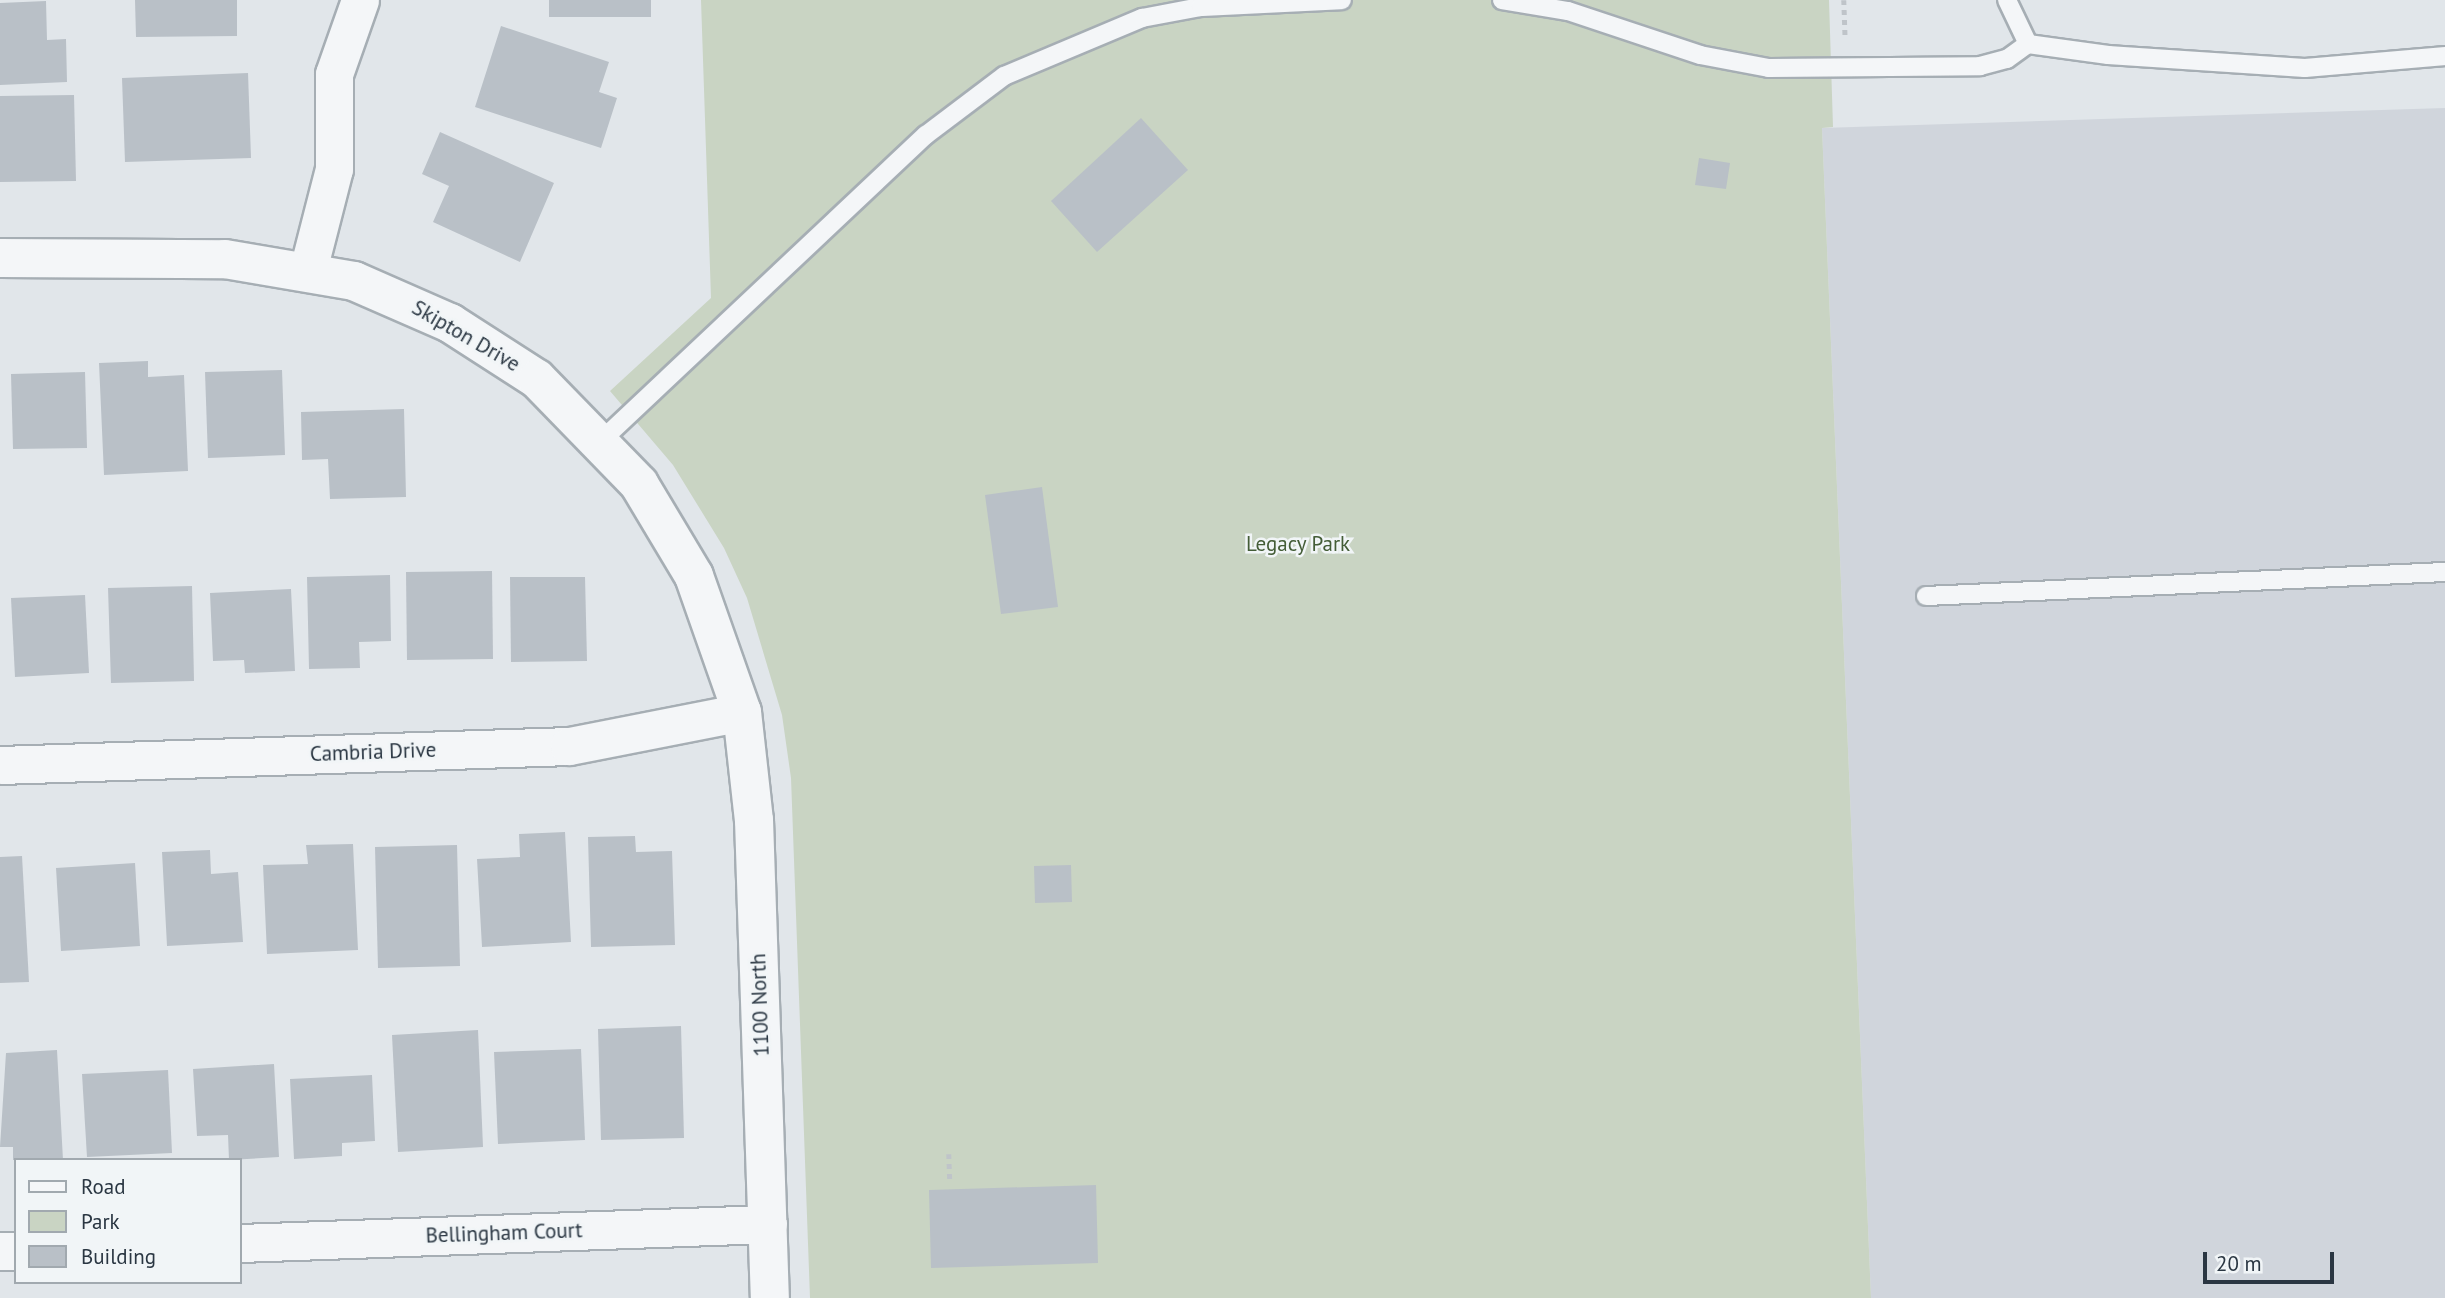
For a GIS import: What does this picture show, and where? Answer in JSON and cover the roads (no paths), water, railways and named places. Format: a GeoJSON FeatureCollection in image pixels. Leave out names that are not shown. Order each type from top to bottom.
{"type":"FeatureCollection","features":[{"type":"Feature","properties":{"kind":"street"},"geometry":{"type":"LineString","coordinates":[[308,270],[334,169],[334,74],[360,0]]}},
{"type":"Feature","properties":{"kind":"street","name":"Skipton Drive"},"geometry":{"type":"LineString","coordinates":[[0,258],[138,255],[308,270],[403,300],[461,330],[537,379],[602,440],[669,529],[694,576],[742,712]]}},
{"type":"Feature","properties":{"kind":"street","name":"Cambria Drive"},"geometry":{"type":"LineString","coordinates":[[0,765],[569,746],[742,712]]}},
{"type":"Feature","properties":{"kind":"street","name":"1100 North"},"geometry":{"type":"LineString","coordinates":[[742,712],[754,820],[770,1298]]}},
{"type":"Feature","properties":{"kind":"street","name":"Bellingham Court"},"geometry":{"type":"LineString","coordinates":[[242,1243],[768,1224]]}},
{"type":"Feature","properties":{"kind":"lane"},"geometry":{"type":"LineString","coordinates":[[602,440],[926,135],[1004,76],[1142,18],[1200,7],[1342,0]]}},
{"type":"Feature","properties":{"kind":"lane"},"geometry":{"type":"LineString","coordinates":[[1502,0],[1568,11],[1734,63],[1815,69],[1980,66],[2007,59],[2028,44],[2189,65],[2305,68],[2445,56]]}},
{"type":"Feature","properties":{"kind":"lane"},"geometry":{"type":"LineString","coordinates":[[2007,0],[2028,44]]}},
{"type":"Feature","properties":{"kind":"lane"},"geometry":{"type":"LineString","coordinates":[[1926,596],[2445,572]]}},
{"type":"Feature","properties":{"kind":"park label","name":"Legacy Park"},"geometry":{"type":"Point","coordinates":[1298,544]}}]}
